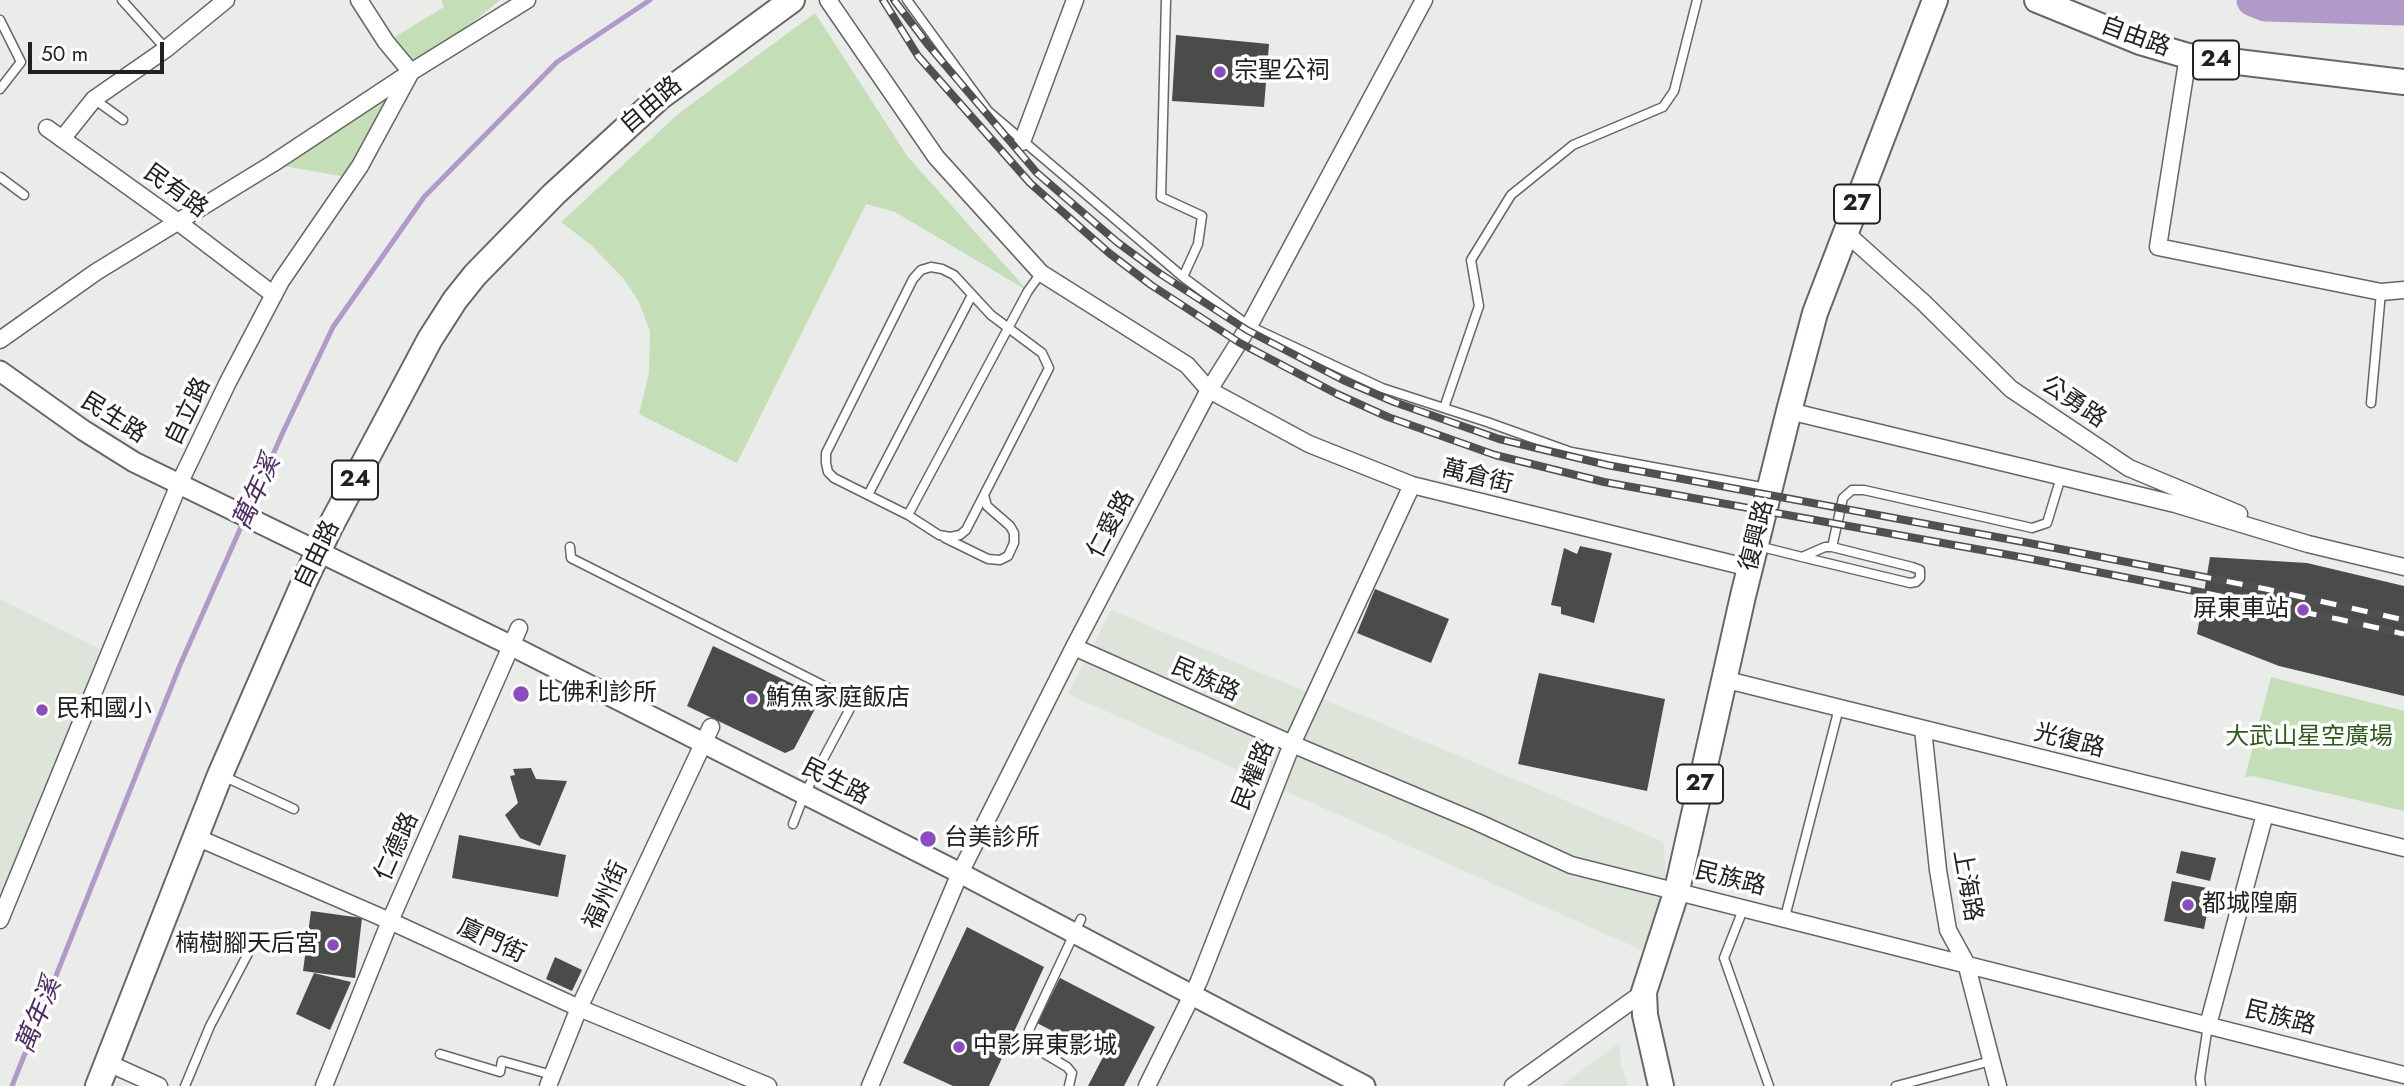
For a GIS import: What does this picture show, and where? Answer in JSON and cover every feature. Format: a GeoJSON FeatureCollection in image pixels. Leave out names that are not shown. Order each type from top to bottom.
{"type":"FeatureCollection","features":[{"type":"Feature","properties":{"kind":"main road","name":"自由路"},"geometry":{"type":"LineString","coordinates":[[98,1086],[220,775],[317,553],[430,339],[475,275],[554,194],[660,97],[792,0]]}},
{"type":"Feature","properties":{"kind":"main road","name":"復興路"},"geometry":{"type":"LineString","coordinates":[[1661,1086],[1645,1015],[1644,992],[1677,890],[1723,679],[1789,411],[1815,313],[1935,0]]}},
{"type":"Feature","properties":{"kind":"main road","name":"自由路"},"geometry":{"type":"LineString","coordinates":[[2037,0],[2140,42],[2188,56],[2404,82]]}},
{"type":"Feature","properties":{"kind":"street"},"geometry":{"type":"LineString","coordinates":[[62,139],[94,99],[166,48],[226,0]]}},
{"type":"Feature","properties":{"kind":"street"},"geometry":{"type":"LineString","coordinates":[[0,340],[96,272],[272,164],[411,72],[386,42],[359,0]]}},
{"type":"Feature","properties":{"kind":"street","name":"自立路"},"geometry":{"type":"LineString","coordinates":[[0,920],[179,484],[274,295],[360,166],[411,72],[527,0]]}},
{"type":"Feature","properties":{"kind":"street","name":"萬倉街"},"geometry":{"type":"LineString","coordinates":[[828,0],[936,158],[1041,273],[1187,365],[1209,390],[1309,444],[1412,485],[1753,557]]}},
{"type":"Feature","properties":{"kind":"street"},"geometry":{"type":"LineString","coordinates":[[1022,142],[1075,0]]}},
{"type":"Feature","properties":{"kind":"street","name":"仁愛路"},"geometry":{"type":"LineString","coordinates":[[870,1086],[960,873],[1074,647],[1209,390],[1249,326],[1424,0]]}},
{"type":"Feature","properties":{"kind":"street"},"geometry":{"type":"LineString","coordinates":[[2188,56],[2158,247],[2381,292],[2404,290]]}},
{"type":"Feature","properties":{"kind":"street","name":"民有路"},"geometry":{"type":"LineString","coordinates":[[47,128],[274,295]]}},
{"type":"Feature","properties":{"kind":"street","name":"公勇路"},"geometry":{"type":"LineString","coordinates":[[1846,233],[1924,303],[2011,390],[2129,468],[2316,545]]}},
{"type":"Feature","properties":{"kind":"street","name":"民生路"},"geometry":{"type":"LineString","coordinates":[[0,372],[119,454],[317,553],[707,736],[804,795],[960,873],[1077,927],[1192,994],[1365,1086]]}},
{"type":"Feature","properties":{"kind":"street","name":"公勇路"},"geometry":{"type":"LineString","coordinates":[[1789,411],[2175,504],[2316,545],[2404,567]]}},
{"type":"Feature","properties":{"kind":"street","name":"民權路"},"geometry":{"type":"LineString","coordinates":[[1147,1086],[1192,994],[1292,744],[1412,485]]}},
{"type":"Feature","properties":{"kind":"street","name":"仁德路"},"geometry":{"type":"LineString","coordinates":[[324,1086],[390,921],[519,628]]}},
{"type":"Feature","properties":{"kind":"street","name":"民族路"},"geometry":{"type":"LineString","coordinates":[[1074,647],[1292,744],[1477,821],[1571,865],[2404,1074]]}},
{"type":"Feature","properties":{"kind":"street","name":"光復路"},"geometry":{"type":"LineString","coordinates":[[1723,679],[2404,848]]}},
{"type":"Feature","properties":{"kind":"street","name":"上海路"},"geometry":{"type":"LineString","coordinates":[[1923,729],[1938,870],[1948,930],[1966,963],[1998,1086]]}},
{"type":"Feature","properties":{"kind":"street","name":"福州街"},"geometry":{"type":"LineString","coordinates":[[550,1081],[579,1007],[707,736]]}},
{"type":"Feature","properties":{"kind":"street"},"geometry":{"type":"LineString","coordinates":[[2208,1025],[2265,814]]}},
{"type":"Feature","properties":{"kind":"street","name":"廈門街"},"geometry":{"type":"LineString","coordinates":[[196,837],[579,1007],[768,1086]]}},
{"type":"Feature","properties":{"kind":"street"},"geometry":{"type":"LineString","coordinates":[[1513,1086],[1644,992]]}},
{"type":"Feature","properties":{"kind":"street"},"geometry":{"type":"LineString","coordinates":[[108,1063],[159,1086]]}},
{"type":"Feature","properties":{"kind":"lane"},"geometry":{"type":"LineString","coordinates":[[122,0],[166,48]]}},
{"type":"Feature","properties":{"kind":"lane"},"geometry":{"type":"LineString","coordinates":[[907,0],[988,111],[1183,277],[1249,326],[1382,388],[1571,452],[1770,489]]}},
{"type":"Feature","properties":{"kind":"lane"},"geometry":{"type":"LineString","coordinates":[[1166,0],[1161,197],[1202,216],[1198,244],[1183,277]]}},
{"type":"Feature","properties":{"kind":"lane"},"geometry":{"type":"LineString","coordinates":[[1444,408],[1479,306],[1471,260],[1511,195],[1573,145],[1663,107],[1674,91],[1697,0]]}},
{"type":"Feature","properties":{"kind":"lane"},"geometry":{"type":"LineString","coordinates":[[0,20],[21,62],[0,89]]}},
{"type":"Feature","properties":{"kind":"lane"},"geometry":{"type":"LineString","coordinates":[[94,99],[122,120]]}},
{"type":"Feature","properties":{"kind":"lane"},"geometry":{"type":"LineString","coordinates":[[0,177],[24,195]]}},
{"type":"Feature","properties":{"kind":"lane"},"geometry":{"type":"LineString","coordinates":[[939,535],[950,537],[966,530],[1049,368],[1042,353],[991,315],[954,275],[931,267],[921,270],[913,279],[826,453],[828,472],[834,478],[908,515],[939,535],[988,559],[1000,560],[1008,556],[1014,543],[1014,533],[1010,526],[987,506],[984,495]]}},
{"type":"Feature","properties":{"kind":"lane"},"geometry":{"type":"LineString","coordinates":[[908,515],[1028,291],[1041,273]]}},
{"type":"Feature","properties":{"kind":"lane"},"geometry":{"type":"LineString","coordinates":[[2371,403],[2381,292]]}},
{"type":"Feature","properties":{"kind":"lane"},"geometry":{"type":"LineString","coordinates":[[867,495],[972,295]]}},
{"type":"Feature","properties":{"kind":"lane"},"geometry":{"type":"LineString","coordinates":[[1832,547],[1843,498],[1852,490],[1864,490],[2032,528],[2047,523],[2061,477]]}},
{"type":"Feature","properties":{"kind":"lane"},"geometry":{"type":"LineString","coordinates":[[570,547],[571,558],[854,701],[804,795],[793,824]]}},
{"type":"Feature","properties":{"kind":"lane"},"geometry":{"type":"LineString","coordinates":[[1753,557],[1802,556],[1909,583],[1920,578],[1920,570],[1912,567],[1832,547],[1802,556]]}},
{"type":"Feature","properties":{"kind":"lane"},"geometry":{"type":"LineString","coordinates":[[1785,917],[1839,708]]}},
{"type":"Feature","properties":{"kind":"lane"},"geometry":{"type":"LineString","coordinates":[[220,775],[294,809]]}},
{"type":"Feature","properties":{"kind":"lane"},"geometry":{"type":"LineString","coordinates":[[1744,907],[1724,958],[1769,1086]]}},
{"type":"Feature","properties":{"kind":"lane"},"geometry":{"type":"LineString","coordinates":[[1069,1086],[1072,1073],[1067,1067],[1034,1050],[1028,1037],[1030,1026],[1077,927]]}},
{"type":"Feature","properties":{"kind":"lane"},"geometry":{"type":"LineString","coordinates":[[185,1086],[210,1026],[253,944]]}},
{"type":"Feature","properties":{"kind":"lane"},"geometry":{"type":"LineString","coordinates":[[2201,1086],[2208,1025]]}},
{"type":"Feature","properties":{"kind":"lane"},"geometry":{"type":"LineString","coordinates":[[440,1054],[500,1072],[502,1061],[550,1081]]}},
{"type":"Feature","properties":{"kind":"lane"},"geometry":{"type":"LineString","coordinates":[[1896,1086],[1992,1061]]}},
{"type":"Feature","properties":{"kind":"shaded area","name":"民和國小"},"geometry":{"type":"Polygon","coordinates":[[[0,599],[108,653],[0,920],[0,599]]]}},
{"type":"Feature","properties":{"kind":"shaded area"},"geometry":{"type":"Polygon","coordinates":[[[1111,610],[1664,842],[1666,890],[1646,952],[1068,694],[1111,610]]]}},
{"type":"Feature","properties":{"kind":"shaded area"},"geometry":{"type":"Polygon","coordinates":[[[1619,1043],[1621,1063],[1628,1086],[1560,1086],[1619,1043]]]}},
{"type":"Feature","properties":{"kind":"green space"},"geometry":{"type":"Polygon","coordinates":[[[441,0],[500,0],[415,69],[352,178],[272,164],[410,72],[386,42],[444,7],[441,0]]]}},
{"type":"Feature","properties":{"kind":"green space"},"geometry":{"type":"Polygon","coordinates":[[[815,13],[908,157],[1028,291],[895,212],[866,204],[737,463],[639,414],[649,373],[650,331],[639,302],[623,278],[591,245],[561,222],[678,114],[815,13]]]}},
{"type":"Feature","properties":{"kind":"green space","name":"大武山星空廣場"},"geometry":{"type":"Polygon","coordinates":[[[2271,677],[2404,711],[2404,811],[2253,776],[2245,777],[2271,677]]]}},
{"type":"Feature","properties":{"kind":"building","name":"宗聖公祠"},"geometry":{"type":"Polygon","coordinates":[[[1176,35],[1269,44],[1264,107],[1172,101],[1176,35]]]}},
{"type":"Feature","properties":{"kind":"building"},"geometry":{"type":"Polygon","coordinates":[[[1580,546],[1612,553],[1594,623],[1561,614],[1561,607],[1551,605],[1564,548],[1577,554],[1580,546]]]}},
{"type":"Feature","properties":{"kind":"building","name":"屏東車站"},"geometry":{"type":"Polygon","coordinates":[[[2210,557],[2307,563],[2404,586],[2404,696],[2279,666],[2197,634],[2210,557]]]}},
{"type":"Feature","properties":{"kind":"building"},"geometry":{"type":"Polygon","coordinates":[[[1375,589],[1449,619],[1431,663],[1357,633],[1375,589]]]}},
{"type":"Feature","properties":{"kind":"building","name":"鮪魚家庭飯店"},"geometry":{"type":"Polygon","coordinates":[[[713,646],[812,693],[816,707],[794,749],[785,753],[687,706],[713,646]]]}},
{"type":"Feature","properties":{"kind":"building"},"geometry":{"type":"Polygon","coordinates":[[[1539,673],[1665,699],[1647,791],[1518,764],[1539,673]]]}},
{"type":"Feature","properties":{"kind":"building"},"geometry":{"type":"Polygon","coordinates":[[[531,768],[536,779],[567,781],[540,846],[520,838],[505,815],[518,803],[510,776],[515,775],[513,769],[531,768]]]}},
{"type":"Feature","properties":{"kind":"building"},"geometry":{"type":"Polygon","coordinates":[[[459,835],[566,855],[558,897],[452,878],[459,835]]]}},
{"type":"Feature","properties":{"kind":"building"},"geometry":{"type":"Polygon","coordinates":[[[2181,851],[2216,858],[2210,881],[2176,873],[2181,851]]]}},
{"type":"Feature","properties":{"kind":"building","name":"都城隍廟"},"geometry":{"type":"Polygon","coordinates":[[[2172,881],[2212,889],[2204,929],[2164,921],[2172,881]]]}},
{"type":"Feature","properties":{"kind":"building","name":"楠樹腳天后宮"},"geometry":{"type":"Polygon","coordinates":[[[311,911],[362,918],[355,978],[303,971],[311,911]]]}},
{"type":"Feature","properties":{"kind":"building"},"geometry":{"type":"Polygon","coordinates":[[[967,927],[1044,967],[989,1086],[953,1086],[903,1063],[967,927]]]}},
{"type":"Feature","properties":{"kind":"building"},"geometry":{"type":"Polygon","coordinates":[[[555,957],[582,970],[572,991],[546,979],[555,957]]]}},
{"type":"Feature","properties":{"kind":"building"},"geometry":{"type":"Polygon","coordinates":[[[314,973],[351,982],[330,1030],[296,1014],[314,973]]]}},
{"type":"Feature","properties":{"kind":"building"},"geometry":{"type":"Polygon","coordinates":[[[1060,978],[1155,1027],[1124,1086],[1088,1086],[1103,1057],[1037,1023],[1060,978]]]}},
{"type":"Feature","properties":{"kind":"waterway","name":"萬年溪"},"geometry":{"type":"LineString","coordinates":[[12,1086],[180,665],[283,432],[333,327],[424,197],[557,62],[650,0]]}},
{"type":"Feature","properties":{"kind":"waterway","name":"萬年溪"},"geometry":{"type":"LineString","coordinates":[[2253,0],[2266,5],[2404,9]]}},
{"type":"Feature","properties":{"kind":"railway"},"geometry":{"type":"LineString","coordinates":[[883,0],[918,56],[1030,183],[1109,253],[1151,285],[1240,343],[1337,394],[1388,417],[1495,455],[1604,482],[2026,558],[2404,634]]}},
{"type":"Feature","properties":{"kind":"railway"},"geometry":{"type":"LineString","coordinates":[[894,0],[929,46],[1037,173],[1117,242],[1159,273],[1247,330],[1343,380],[1394,402],[1499,439],[1607,465],[2266,589],[2404,620]]}},
{"type":"Feature","properties":{"kind":"place","name":"宗聖公祠"},"geometry":{"type":"Point","coordinates":[1220,72]}},
{"type":"Feature","properties":{"kind":"place","name":"屏東車站"},"geometry":{"type":"Point","coordinates":[2303,610]}},
{"type":"Feature","properties":{"kind":"place","name":"比佛利診所"},"geometry":{"type":"Point","coordinates":[521,694]}},
{"type":"Feature","properties":{"kind":"place","name":"鮪魚家庭飯店"},"geometry":{"type":"Point","coordinates":[752,699]}},
{"type":"Feature","properties":{"kind":"place","name":"民和國小"},"geometry":{"type":"Point","coordinates":[42,710]}},
{"type":"Feature","properties":{"kind":"place","name":"台美診所"},"geometry":{"type":"Point","coordinates":[928,839]}},
{"type":"Feature","properties":{"kind":"place","name":"都城隍廟"},"geometry":{"type":"Point","coordinates":[2188,905]}},
{"type":"Feature","properties":{"kind":"place","name":"楠樹腳天后宮"},"geometry":{"type":"Point","coordinates":[333,945]}},
{"type":"Feature","properties":{"kind":"place","name":"中影屏東影城"},"geometry":{"type":"Point","coordinates":[959,1047]}}]}
